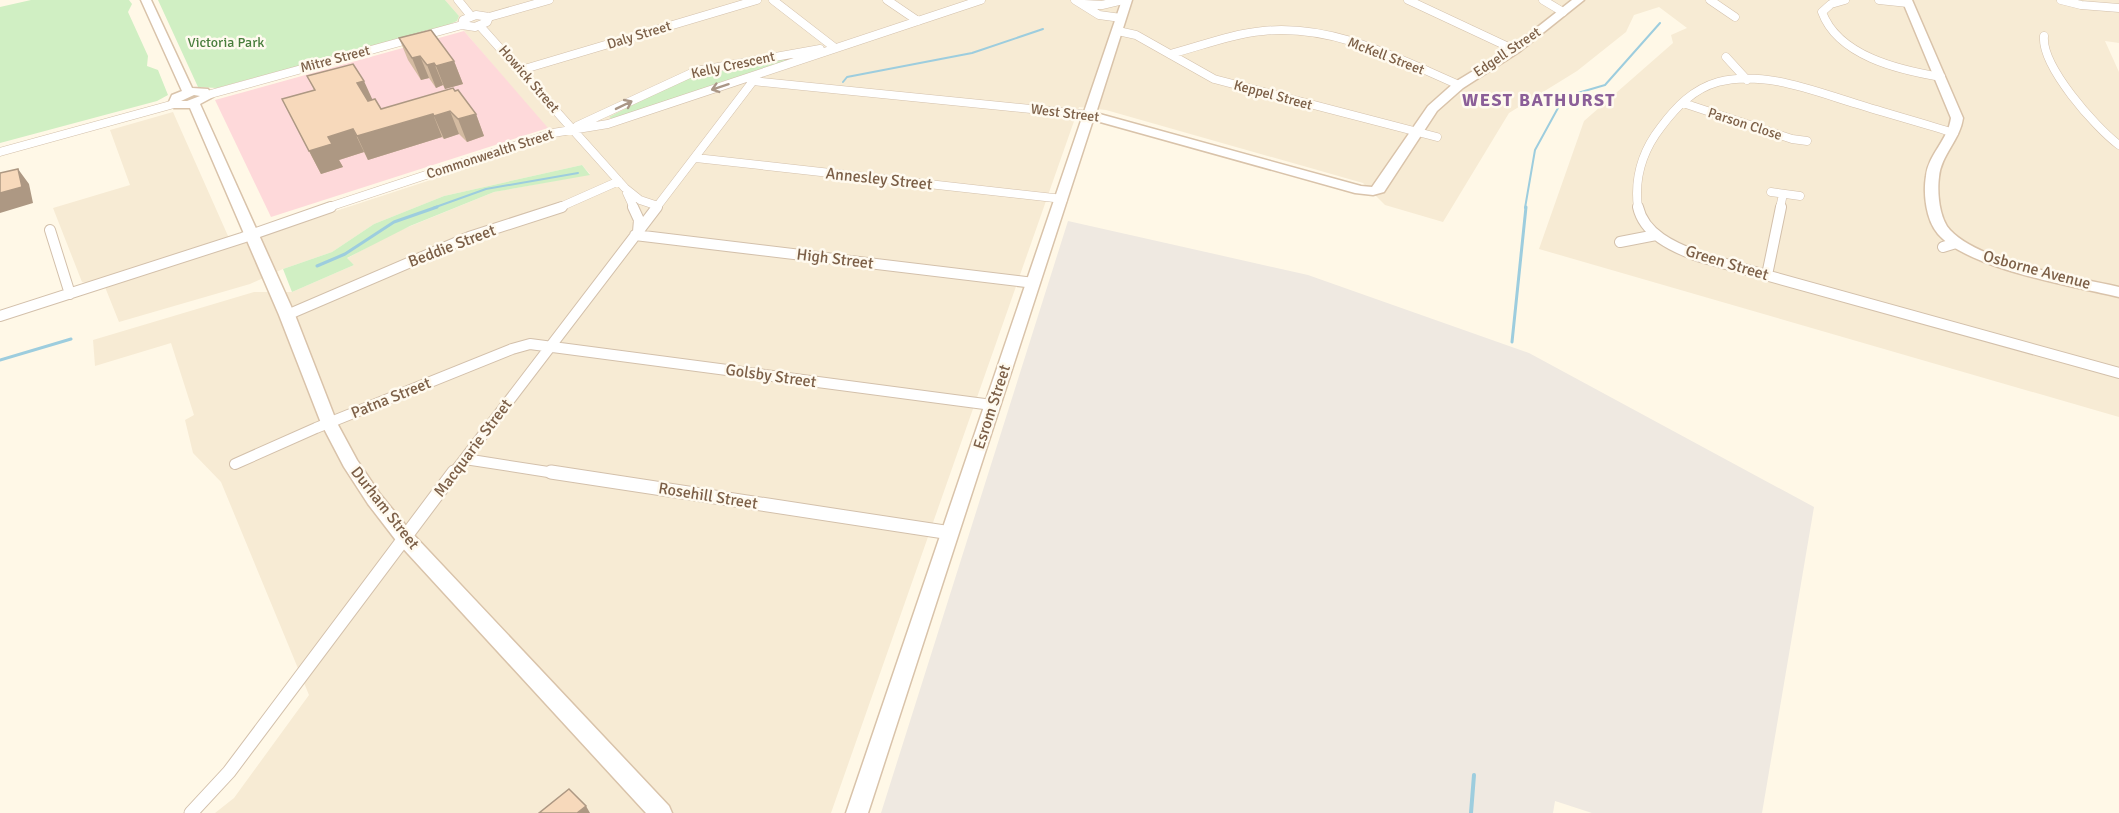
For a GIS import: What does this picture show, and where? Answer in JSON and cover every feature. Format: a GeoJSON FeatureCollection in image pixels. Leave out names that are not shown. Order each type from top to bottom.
{"type":"FeatureCollection","features":[{"type":"Feature","properties":{"kind":"street","name":"Durham Street"},"geometry":{"type":"LineString","coordinates":[[146,0],[196,97],[329,423],[350,463],[374,499],[405,538],[661,813]]}},
{"type":"Feature","properties":{"kind":"street"},"geometry":{"type":"LineString","coordinates":[[458,0],[471,16]]}},
{"type":"Feature","properties":{"kind":"street"},"geometry":{"type":"LineString","coordinates":[[489,16],[488,22],[480,26],[462,25],[463,20],[471,16],[489,16],[549,0]]}},
{"type":"Feature","properties":{"kind":"street","name":"Daly Street"},"geometry":{"type":"LineString","coordinates":[[521,70],[757,0]]}},
{"type":"Feature","properties":{"kind":"street"},"geometry":{"type":"LineString","coordinates":[[773,0],[835,48]]}},
{"type":"Feature","properties":{"kind":"street"},"geometry":{"type":"LineString","coordinates":[[887,0],[918,21]]}},
{"type":"Feature","properties":{"kind":"street","name":"Commonwealth Street"},"geometry":{"type":"LineString","coordinates":[[0,316],[570,128],[588,129],[608,124],[751,80],[835,48],[981,0]]}},
{"type":"Feature","properties":{"kind":"street","name":"Keppel Street"},"geometry":{"type":"LineString","coordinates":[[1078,2],[1102,5],[1125,0]]}},
{"type":"Feature","properties":{"kind":"street","name":"Esrom Street"},"geometry":{"type":"LineString","coordinates":[[856,813],[1090,115],[1125,0]]}},
{"type":"Feature","properties":{"kind":"street"},"geometry":{"type":"LineString","coordinates":[[1408,0],[1515,50]]}},
{"type":"Feature","properties":{"kind":"street"},"geometry":{"type":"LineString","coordinates":[[1544,0],[1563,12]]}},
{"type":"Feature","properties":{"kind":"street","name":"Edgell Street"},"geometry":{"type":"LineString","coordinates":[[1373,191],[1379,189],[1432,109],[1459,85],[1515,50],[1579,0]]}},
{"type":"Feature","properties":{"kind":"street"},"geometry":{"type":"LineString","coordinates":[[1710,0],[1735,17]]}},
{"type":"Feature","properties":{"kind":"street"},"geometry":{"type":"LineString","coordinates":[[1845,0],[1831,3],[1822,12],[1828,27],[1842,40],[1862,52],[1897,67],[1941,77]]}},
{"type":"Feature","properties":{"kind":"street"},"geometry":{"type":"LineString","coordinates":[[1879,0],[1908,2],[1957,118],[1953,133]]}},
{"type":"Feature","properties":{"kind":"street"},"geometry":{"type":"LineString","coordinates":[[2061,0],[2081,5],[2119,8]]}},
{"type":"Feature","properties":{"kind":"street","name":"Keppel Street"},"geometry":{"type":"LineString","coordinates":[[1078,2],[1120,22]]}},
{"type":"Feature","properties":{"kind":"street","name":"Keppel Street"},"geometry":{"type":"LineString","coordinates":[[1096,12],[1120,22],[1134,34],[1214,79],[1437,137]]}},
{"type":"Feature","properties":{"kind":"street","name":"Mitre Street"},"geometry":{"type":"LineString","coordinates":[[196,97],[462,25]]}},
{"type":"Feature","properties":{"kind":"street","name":"Howick Street"},"geometry":{"type":"LineString","coordinates":[[480,26],[622,184],[635,202],[656,208]]}},
{"type":"Feature","properties":{"kind":"street","name":"McKell Street"},"geometry":{"type":"LineString","coordinates":[[1170,54],[1264,31],[1297,30],[1357,42],[1459,85]]}},
{"type":"Feature","properties":{"kind":"street"},"geometry":{"type":"LineString","coordinates":[[2044,36],[2043,47],[2082,112],[2098,129],[2119,145]]}},
{"type":"Feature","properties":{"kind":"street","name":"Kelly Crescent"},"geometry":{"type":"LineString","coordinates":[[570,128],[599,118],[696,71],[794,52],[835,48]]}},
{"type":"Feature","properties":{"kind":"street"},"geometry":{"type":"LineString","coordinates":[[1726,57],[1747,80]]}},
{"type":"Feature","properties":{"kind":"street","name":"West Street"},"geometry":{"type":"LineString","coordinates":[[751,80],[1090,115],[1360,190],[1373,191]]}},
{"type":"Feature","properties":{"kind":"street","name":"Macquarie Street"},"geometry":{"type":"LineString","coordinates":[[190,813],[229,772],[696,158],[751,80]]}},
{"type":"Feature","properties":{"kind":"street","name":"Green Street"},"geometry":{"type":"LineString","coordinates":[[1953,133],[1806,88],[1772,81],[1723,81],[1706,86],[1683,103],[1654,135],[1646,150],[1638,178],[1638,210],[1656,235],[1689,253],[2119,373]]}},
{"type":"Feature","properties":{"kind":"street"},"geometry":{"type":"LineString","coordinates":[[0,152],[174,104],[184,106],[196,97]]}},
{"type":"Feature","properties":{"kind":"street","name":"Parson Close"},"geometry":{"type":"LineString","coordinates":[[1683,103],[1792,139],[1807,141]]}},
{"type":"Feature","properties":{"kind":"street"},"geometry":{"type":"LineString","coordinates":[[599,118],[608,124]]}},
{"type":"Feature","properties":{"kind":"street","name":"Osborne Avenue"},"geometry":{"type":"LineString","coordinates":[[1953,133],[1934,167],[1932,180],[1940,226],[1950,245],[1993,260],[2119,292]]}},
{"type":"Feature","properties":{"kind":"street","name":"Annesley Street"},"geometry":{"type":"LineString","coordinates":[[696,158],[1062,199]]}},
{"type":"Feature","properties":{"kind":"street","name":"Beddie Street"},"geometry":{"type":"LineString","coordinates":[[286,315],[469,237],[570,204],[622,184]]}},
{"type":"Feature","properties":{"kind":"street"},"geometry":{"type":"LineString","coordinates":[[637,234],[639,220],[635,202],[655,198],[669,192]]}},
{"type":"Feature","properties":{"kind":"street"},"geometry":{"type":"LineString","coordinates":[[1771,192],[1800,196]]}},
{"type":"Feature","properties":{"kind":"street"},"geometry":{"type":"LineString","coordinates":[[1767,275],[1783,194]]}},
{"type":"Feature","properties":{"kind":"street"},"geometry":{"type":"LineString","coordinates":[[50,230],[70,294]]}},
{"type":"Feature","properties":{"kind":"street","name":"High Street"},"geometry":{"type":"LineString","coordinates":[[637,234],[1034,283]]}},
{"type":"Feature","properties":{"kind":"street"},"geometry":{"type":"LineString","coordinates":[[1620,242],[1656,235]]}},
{"type":"Feature","properties":{"kind":"street","name":"Patna Street"},"geometry":{"type":"LineString","coordinates":[[236,464],[329,423],[512,349],[530,344],[551,346]]}},
{"type":"Feature","properties":{"kind":"street","name":"Golsby Street"},"geometry":{"type":"LineString","coordinates":[[551,346],[992,405]]}},
{"type":"Feature","properties":{"kind":"street","name":"Rosehill Street"},"geometry":{"type":"LineString","coordinates":[[465,459],[951,533]]}},
{"type":"Feature","properties":{"kind":"shaded area"},"geometry":{"type":"Polygon","coordinates":[[[445,0],[2119,0],[2119,43],[2105,41],[2119,72],[2119,417],[1539,249],[1584,121],[1673,43],[1671,35],[1687,28],[1659,7],[1634,15],[1626,32],[1577,71],[1509,113],[1443,222],[1385,205],[1363,183],[1106,110],[1079,107],[831,813],[215,813],[234,798],[309,695],[221,482],[193,453],[185,420],[194,415],[171,343],[95,366],[93,340],[254,292],[292,292],[354,265],[346,259],[391,234],[494,192],[590,174],[582,165],[444,196],[374,224],[332,252],[283,269],[250,284],[119,322],[105,287],[82,282],[53,208],[130,185],[110,130],[173,112],[232,245],[556,139],[464,31],[457,21],[459,16],[445,0]]]}},
{"type":"Feature","properties":{"kind":"shaded area"},"geometry":{"type":"Polygon","coordinates":[[[464,31],[548,128],[271,217],[215,100],[464,31]]]}},
{"type":"Feature","properties":{"kind":"shaded area"},"geometry":{"type":"Polygon","coordinates":[[[1068,221],[1308,275],[1529,353],[1814,507],[1762,813],[1592,813],[1555,801],[1553,813],[881,813],[1068,221]]]}},
{"type":"Feature","properties":{"kind":"green space"},"geometry":{"type":"Polygon","coordinates":[[[31,0],[129,0],[132,4],[128,12],[148,56],[147,66],[158,70],[168,95],[157,101],[0,143],[0,7],[31,0]]]}},
{"type":"Feature","properties":{"kind":"green space","name":"Victoria Park"},"geometry":{"type":"Polygon","coordinates":[[[158,0],[445,0],[459,16],[457,21],[448,25],[217,88],[198,87],[158,0]]]}},
{"type":"Feature","properties":{"kind":"green space"},"geometry":{"type":"Polygon","coordinates":[[[802,56],[613,119],[609,117],[696,73],[802,56]]]}},
{"type":"Feature","properties":{"kind":"green space"},"geometry":{"type":"Polygon","coordinates":[[[582,165],[590,175],[494,192],[410,226],[347,258],[354,265],[292,292],[283,269],[332,252],[374,224],[444,196],[582,165]]]}},
{"type":"Feature","properties":{"kind":"building"},"geometry":{"type":"Polygon","coordinates":[[[431,30],[454,61],[436,66],[434,63],[427,65],[420,56],[412,58],[399,38],[431,30]]]}},
{"type":"Feature","properties":{"kind":"building"},"geometry":{"type":"Polygon","coordinates":[[[353,64],[364,81],[357,83],[368,101],[375,99],[381,109],[453,88],[455,91],[458,90],[476,114],[458,119],[450,111],[434,116],[433,114],[357,136],[353,129],[328,137],[332,144],[309,151],[282,99],[315,90],[307,76],[353,64]]]}},
{"type":"Feature","properties":{"kind":"building"},"geometry":{"type":"Polygon","coordinates":[[[18,169],[22,187],[0,193],[0,173],[18,169]]]}},
{"type":"Feature","properties":{"kind":"building"},"geometry":{"type":"Polygon","coordinates":[[[569,789],[586,806],[577,813],[539,813],[569,789]]]}},
{"type":"Feature","properties":{"kind":"waterway"},"geometry":{"type":"LineString","coordinates":[[1525,208],[1535,150],[1564,97],[1605,85],[1660,23]]}},
{"type":"Feature","properties":{"kind":"waterway"},"geometry":{"type":"LineString","coordinates":[[843,82],[847,77],[972,53],[1043,29]]}},
{"type":"Feature","properties":{"kind":"waterway"},"geometry":{"type":"LineString","coordinates":[[433,208],[486,189],[578,173]]}},
{"type":"Feature","properties":{"kind":"waterway"},"geometry":{"type":"LineString","coordinates":[[317,266],[345,254],[394,222],[437,207]]}},
{"type":"Feature","properties":{"kind":"waterway"},"geometry":{"type":"LineString","coordinates":[[1512,342],[1526,207]]}},
{"type":"Feature","properties":{"kind":"waterway"},"geometry":{"type":"LineString","coordinates":[[0,360],[71,339]]}},
{"type":"Feature","properties":{"kind":"waterway"},"geometry":{"type":"LineString","coordinates":[[1471,813],[1474,775]]}},
{"type":"Feature","properties":{"kind":"district","name":"WEST BATHURST"},"geometry":{"type":"Point","coordinates":[1539,100]}}]}
